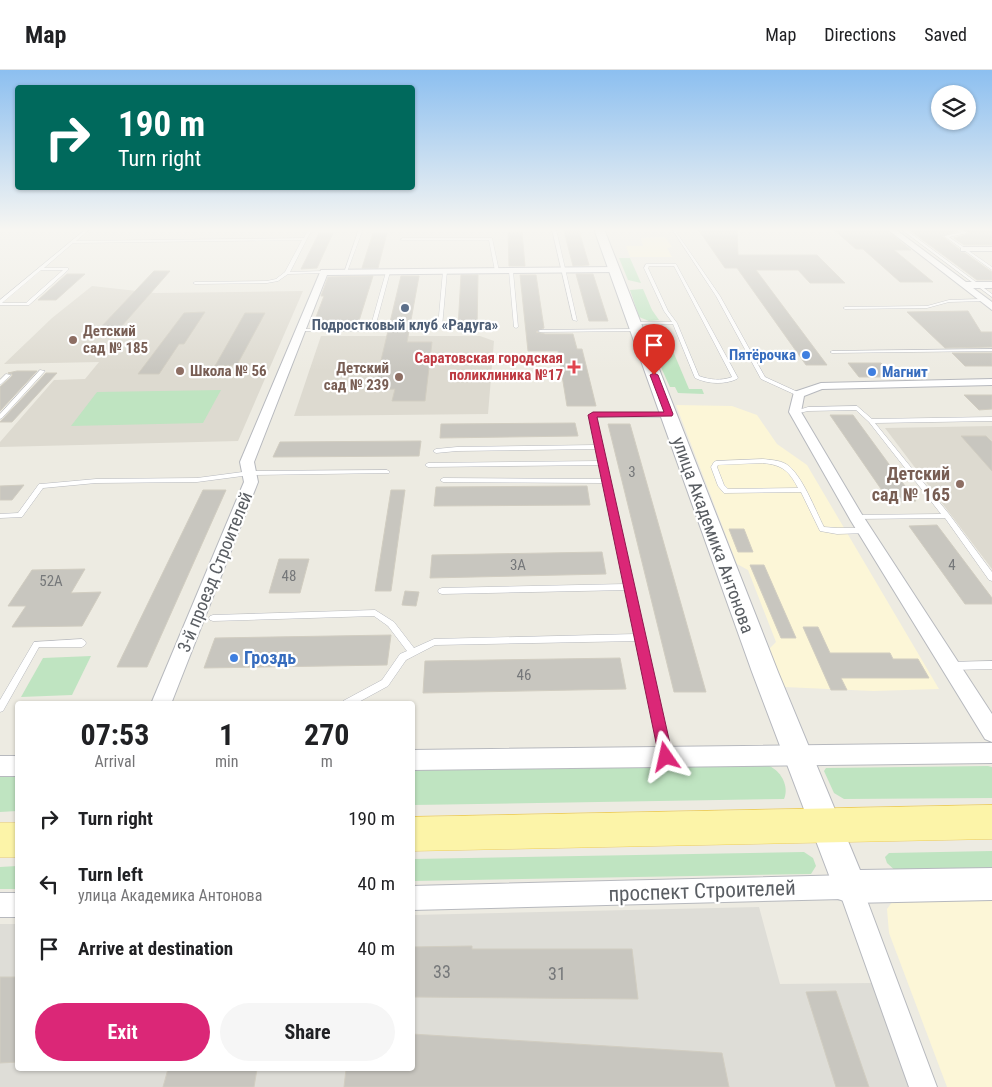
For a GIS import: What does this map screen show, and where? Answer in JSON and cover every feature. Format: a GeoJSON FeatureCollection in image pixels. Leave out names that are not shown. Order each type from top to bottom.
{"type":"FeatureCollection","features":[{"type":"Feature","properties":{"kind":"main road","name":"улица Академика Антонова"},"geometry":{"type":"LineString","coordinates":[[617,276],[764,672],[799,755],[850,887]]}},
{"type":"Feature","properties":{"kind":"main road"},"geometry":{"type":"LineString","coordinates":[[415,834],[992,822]]}},
{"type":"Feature","properties":{"kind":"main road"},"geometry":{"type":"LineString","coordinates":[[0,840],[15,840]]}},
{"type":"Feature","properties":{"kind":"main road","name":"проспект Строителей"},"geometry":{"type":"LineString","coordinates":[[850,887],[992,884]]}},
{"type":"Feature","properties":{"kind":"street","name":"3-й проезд Строителей"},"geometry":{"type":"LineString","coordinates":[[163,701],[251,482],[247,462],[322,276]]}},
{"type":"Feature","properties":{"kind":"street"},"geometry":{"type":"LineString","coordinates":[[952,276],[992,308]]}},
{"type":"Feature","properties":{"kind":"street"},"geometry":{"type":"LineString","coordinates":[[963,286],[992,285]]}},
{"type":"Feature","properties":{"kind":"street"},"geometry":{"type":"LineString","coordinates":[[992,382],[821,386],[798,394],[795,412],[861,524],[992,732]]}},
{"type":"Feature","properties":{"kind":"street"},"geometry":{"type":"LineString","coordinates":[[415,760],[992,753]]}},
{"type":"Feature","properties":{"kind":"street"},"geometry":{"type":"LineString","coordinates":[[0,766],[15,766]]}},
{"type":"Feature","properties":{"kind":"street"},"geometry":{"type":"LineString","coordinates":[[850,887],[923,1087]]}},
{"type":"Feature","properties":{"kind":"street","name":"проспект Строителей"},"geometry":{"type":"LineString","coordinates":[[415,898],[850,887]]}},
{"type":"Feature","properties":{"kind":"street"},"geometry":{"type":"LineString","coordinates":[[0,905],[15,905]]}},
{"type":"Feature","properties":{"kind":"lane"},"geometry":{"type":"LineString","coordinates":[[0,303],[33,276]]}},
{"type":"Feature","properties":{"kind":"lane"},"geometry":{"type":"LineString","coordinates":[[0,303],[27,304],[58,276]]}},
{"type":"Feature","properties":{"kind":"lane"},"geometry":{"type":"LineString","coordinates":[[195,283],[266,282],[277,280],[282,276]]}},
{"type":"Feature","properties":{"kind":"lane"},"geometry":{"type":"LineString","coordinates":[[299,330],[372,330],[387,276]]}},
{"type":"Feature","properties":{"kind":"lane"},"geometry":{"type":"LineString","coordinates":[[440,327],[445,276]]}},
{"type":"Feature","properties":{"kind":"lane"},"geometry":{"type":"LineString","coordinates":[[511,276],[516,327]]}},
{"type":"Feature","properties":{"kind":"lane"},"geometry":{"type":"LineString","coordinates":[[565,276],[575,320]]}},
{"type":"Feature","properties":{"kind":"lane"},"geometry":{"type":"LineString","coordinates":[[650,276],[666,311],[675,323],[697,377],[703,381],[731,380],[735,378],[681,276]]}},
{"type":"Feature","properties":{"kind":"lane"},"geometry":{"type":"LineString","coordinates":[[705,276],[718,296],[763,378],[798,394]]}},
{"type":"Feature","properties":{"kind":"lane"},"geometry":{"type":"LineString","coordinates":[[968,276],[992,296]]}},
{"type":"Feature","properties":{"kind":"lane"},"geometry":{"type":"LineString","coordinates":[[844,308],[928,307],[949,301],[982,300]]}},
{"type":"Feature","properties":{"kind":"lane"},"geometry":{"type":"LineString","coordinates":[[540,331],[636,327],[675,323]]}},
{"type":"Feature","properties":{"kind":"lane"},"geometry":{"type":"LineString","coordinates":[[832,352],[992,350]]}},
{"type":"Feature","properties":{"kind":"lane"},"geometry":{"type":"LineString","coordinates":[[0,417],[42,371]]}},
{"type":"Feature","properties":{"kind":"lane"},"geometry":{"type":"LineString","coordinates":[[0,383],[8,375]]}},
{"type":"Feature","properties":{"kind":"lane"},"geometry":{"type":"LineString","coordinates":[[795,412],[808,409],[857,408],[871,421],[947,516],[992,578]]}},
{"type":"Feature","properties":{"kind":"lane"},"geometry":{"type":"LineString","coordinates":[[666,757],[593,415],[669,414]]}},
{"type":"Feature","properties":{"kind":"lane"},"geometry":{"type":"LineString","coordinates":[[871,421],[992,419]]}},
{"type":"Feature","properties":{"kind":"lane"},"geometry":{"type":"LineString","coordinates":[[436,451],[457,448],[600,447]]}},
{"type":"Feature","properties":{"kind":"lane"},"geometry":{"type":"LineString","coordinates":[[802,490],[726,491],[721,486],[714,467],[716,463],[779,462],[790,469],[802,490],[822,529],[947,516]]}},
{"type":"Feature","properties":{"kind":"lane"},"geometry":{"type":"LineString","coordinates":[[428,465],[603,463]]}},
{"type":"Feature","properties":{"kind":"lane"},"geometry":{"type":"LineString","coordinates":[[0,516],[20,515],[41,486],[96,481],[197,480],[250,473],[387,472]]}},
{"type":"Feature","properties":{"kind":"lane"},"geometry":{"type":"LineString","coordinates":[[443,480],[607,480]]}},
{"type":"Feature","properties":{"kind":"lane"},"geometry":{"type":"LineString","coordinates":[[442,591],[630,587]]}},
{"type":"Feature","properties":{"kind":"lane"},"geometry":{"type":"LineString","coordinates":[[213,618],[375,614],[391,624],[413,652]]}},
{"type":"Feature","properties":{"kind":"lane"},"geometry":{"type":"LineString","coordinates":[[352,701],[385,683],[403,657],[434,642],[641,637]]}},
{"type":"Feature","properties":{"kind":"lane"},"geometry":{"type":"LineString","coordinates":[[0,708],[37,644],[82,643]]}},
{"type":"Feature","properties":{"kind":"lane"},"geometry":{"type":"LineString","coordinates":[[950,666],[992,665]]}},
{"type":"Feature","properties":{"kind":"shaded area","name":"Школа № 56"},"geometry":{"type":"Polygon","coordinates":[[[92,286],[155,293],[303,291],[238,441],[0,447],[0,442],[54,380],[85,379],[99,362],[4,364],[52,318],[92,286]]]}},
{"type":"Feature","properties":{"kind":"shaded area","name":"Детский сад № 239"},"geometry":{"type":"Polygon","coordinates":[[[321,336],[480,336],[494,341],[488,414],[294,416],[321,336]]]}},
{"type":"Feature","properties":{"kind":"shaded area"},"geometry":{"type":"Polygon","coordinates":[[[676,405],[732,406],[757,415],[777,444],[807,465],[939,689],[873,691],[784,687],[769,649],[776,642],[748,570],[737,564],[676,405]]]}},
{"type":"Feature","properties":{"kind":"shaded area","name":"Детский сад № 165"},"geometry":{"type":"Polygon","coordinates":[[[992,426],[992,569],[885,428],[992,426]]]}},
{"type":"Feature","properties":{"kind":"shaded area"},"geometry":{"type":"Polygon","coordinates":[[[992,895],[992,1087],[947,1087],[889,933],[887,909],[892,902],[992,895]]]}},
{"type":"Feature","properties":{"kind":"shaded area"},"geometry":{"type":"Polygon","coordinates":[[[759,907],[780,984],[873,983],[909,1087],[0,1087],[0,924],[15,924],[15,1071],[415,1071],[415,915],[759,907]]]}},
{"type":"Feature","properties":{"kind":"green space"},"geometry":{"type":"Polygon","coordinates":[[[627,276],[638,276],[641,283],[628,280],[627,276]]]}},
{"type":"Feature","properties":{"kind":"green space"},"geometry":{"type":"Polygon","coordinates":[[[643,289],[652,310],[659,320],[649,321],[639,317],[630,290],[643,289]]]}},
{"type":"Feature","properties":{"kind":"green space"},"geometry":{"type":"Polygon","coordinates":[[[657,336],[667,337],[689,389],[702,389],[704,394],[678,393],[675,387],[670,387],[648,339],[657,336]]]}},
{"type":"Feature","properties":{"kind":"green space"},"geometry":{"type":"Polygon","coordinates":[[[221,390],[203,423],[71,426],[97,392],[221,390]]]}},
{"type":"Feature","properties":{"kind":"green space"},"geometry":{"type":"Polygon","coordinates":[[[91,656],[72,695],[21,697],[43,658],[91,656]]]}},
{"type":"Feature","properties":{"kind":"green space"},"geometry":{"type":"Polygon","coordinates":[[[766,765],[779,773],[786,788],[784,799],[415,805],[415,768],[766,765]]]}},
{"type":"Feature","properties":{"kind":"green space"},"geometry":{"type":"Polygon","coordinates":[[[992,767],[992,798],[844,799],[834,793],[824,771],[826,768],[992,767]]]}},
{"type":"Feature","properties":{"kind":"green space"},"geometry":{"type":"Polygon","coordinates":[[[0,773],[15,773],[15,811],[0,812],[0,773]]]}},
{"type":"Feature","properties":{"kind":"green space"},"geometry":{"type":"Polygon","coordinates":[[[992,851],[992,872],[898,873],[887,863],[885,857],[889,853],[992,851]]]}},
{"type":"Feature","properties":{"kind":"green space"},"geometry":{"type":"Polygon","coordinates":[[[804,852],[813,858],[816,866],[811,874],[415,881],[415,859],[804,852]]]}},
{"type":"Feature","properties":{"kind":"green space"},"geometry":{"type":"Polygon","coordinates":[[[15,866],[15,889],[0,889],[0,867],[15,866]]]}},
{"type":"Feature","properties":{"kind":"building"},"geometry":{"type":"Polygon","coordinates":[[[64,276],[82,276],[56,300],[38,300],[64,276]]]}},
{"type":"Feature","properties":{"kind":"building"},"geometry":{"type":"Polygon","coordinates":[[[149,276],[165,276],[121,327],[101,327],[149,276]]]}},
{"type":"Feature","properties":{"kind":"building"},"geometry":{"type":"Polygon","coordinates":[[[373,276],[358,324],[313,325],[324,296],[321,296],[328,277],[373,276]]]}},
{"type":"Feature","properties":{"kind":"building"},"geometry":{"type":"Polygon","coordinates":[[[401,276],[419,276],[407,342],[432,342],[425,401],[392,401],[395,389],[374,390],[401,276]]]}},
{"type":"Feature","properties":{"kind":"building"},"geometry":{"type":"Polygon","coordinates":[[[461,276],[478,276],[477,328],[458,328],[461,276]]]}},
{"type":"Feature","properties":{"kind":"building"},"geometry":{"type":"Polygon","coordinates":[[[520,276],[536,276],[544,328],[536,332],[545,334],[573,334],[577,349],[582,349],[596,406],[567,406],[558,351],[528,351],[520,276]]]}},
{"type":"Feature","properties":{"kind":"building"},"geometry":{"type":"Polygon","coordinates":[[[577,276],[594,276],[608,321],[589,321],[577,276]]]}},
{"type":"Feature","properties":{"kind":"building"},"geometry":{"type":"Polygon","coordinates":[[[743,276],[761,276],[827,365],[806,365],[743,276]]]}},
{"type":"Feature","properties":{"kind":"building"},"geometry":{"type":"Polygon","coordinates":[[[804,276],[838,276],[845,283],[810,283],[804,276]]]}},
{"type":"Feature","properties":{"kind":"building"},"geometry":{"type":"Polygon","coordinates":[[[894,276],[926,276],[933,282],[900,282],[894,276]]]}},
{"type":"Feature","properties":{"kind":"building"},"geometry":{"type":"Polygon","coordinates":[[[972,276],[992,276],[992,280],[977,280],[972,276]]]}},
{"type":"Feature","properties":{"kind":"building"},"geometry":{"type":"Polygon","coordinates":[[[968,311],[981,332],[992,332],[992,347],[945,348],[907,312],[968,311]]]}},
{"type":"Feature","properties":{"kind":"building"},"geometry":{"type":"Polygon","coordinates":[[[205,312],[184,344],[179,344],[159,374],[138,374],[184,313],[205,312]]]}},
{"type":"Feature","properties":{"kind":"building"},"geometry":{"type":"Polygon","coordinates":[[[245,313],[265,313],[237,365],[215,366],[245,313]]]}},
{"type":"Feature","properties":{"kind":"building"},"geometry":{"type":"Polygon","coordinates":[[[952,353],[992,353],[992,366],[965,366],[952,353]]]}},
{"type":"Feature","properties":{"kind":"building","name":"Магнит"},"geometry":{"type":"Polygon","coordinates":[[[848,363],[881,363],[894,377],[859,377],[848,363]]]}},
{"type":"Feature","properties":{"kind":"building"},"geometry":{"type":"Polygon","coordinates":[[[37,371],[0,411],[0,387],[12,376],[12,374],[8,373],[37,371]]]}},
{"type":"Feature","properties":{"kind":"building"},"geometry":{"type":"Polygon","coordinates":[[[46,373],[57,373],[12,422],[0,422],[46,373]]]}},
{"type":"Feature","properties":{"kind":"building"},"geometry":{"type":"Polygon","coordinates":[[[964,395],[992,395],[992,409],[979,410],[964,395]]]}},
{"type":"Feature","properties":{"kind":"building"},"geometry":{"type":"Polygon","coordinates":[[[830,415],[853,415],[916,501],[890,502],[830,415]]]}},
{"type":"Feature","properties":{"kind":"building"},"geometry":{"type":"Polygon","coordinates":[[[575,423],[578,436],[440,438],[441,424],[575,423]]]}},
{"type":"Feature","properties":{"kind":"building"},"geometry":{"type":"Polygon","coordinates":[[[608,424],[630,424],[706,692],[674,692],[608,424]]]}},
{"type":"Feature","properties":{"kind":"building"},"geometry":{"type":"Polygon","coordinates":[[[961,436],[986,436],[992,442],[992,471],[961,436]]]}},
{"type":"Feature","properties":{"kind":"building"},"geometry":{"type":"Polygon","coordinates":[[[421,441],[419,456],[273,457],[280,442],[421,441]]]}},
{"type":"Feature","properties":{"kind":"building"},"geometry":{"type":"Polygon","coordinates":[[[24,485],[12,500],[0,500],[0,486],[24,485]]]}},
{"type":"Feature","properties":{"kind":"building"},"geometry":{"type":"Polygon","coordinates":[[[587,486],[590,505],[434,506],[436,487],[587,486]]]}},
{"type":"Feature","properties":{"kind":"building"},"geometry":{"type":"Polygon","coordinates":[[[203,490],[226,490],[147,667],[117,667],[203,490]]]}},
{"type":"Feature","properties":{"kind":"building"},"geometry":{"type":"Polygon","coordinates":[[[391,490],[405,490],[391,591],[375,591],[391,490]]]}},
{"type":"Feature","properties":{"kind":"building"},"geometry":{"type":"Polygon","coordinates":[[[937,525],[992,598],[992,604],[965,604],[909,526],[937,525]]]}},
{"type":"Feature","properties":{"kind":"building"},"geometry":{"type":"Polygon","coordinates":[[[729,529],[744,529],[753,552],[738,552],[729,529]]]}},
{"type":"Feature","properties":{"kind":"building"},"geometry":{"type":"Polygon","coordinates":[[[602,552],[606,574],[430,578],[432,555],[602,552]]]}},
{"type":"Feature","properties":{"kind":"building"},"geometry":{"type":"Polygon","coordinates":[[[279,559],[309,559],[300,593],[269,593],[279,559]]]}},
{"type":"Feature","properties":{"kind":"building"},"geometry":{"type":"Polygon","coordinates":[[[750,565],[764,565],[796,638],[781,638],[750,565]]]}},
{"type":"Feature","properties":{"kind":"building"},"geometry":{"type":"Polygon","coordinates":[[[85,569],[71,593],[101,592],[82,626],[12,627],[26,606],[8,606],[32,570],[85,569]]]}},
{"type":"Feature","properties":{"kind":"building"},"geometry":{"type":"Polygon","coordinates":[[[405,591],[419,592],[416,606],[402,605],[405,591]]]}},
{"type":"Feature","properties":{"kind":"building"},"geometry":{"type":"Polygon","coordinates":[[[803,627],[818,627],[830,653],[890,653],[893,659],[918,659],[929,678],[841,678],[847,690],[831,690],[803,627]]]}},
{"type":"Feature","properties":{"kind":"building"},"geometry":{"type":"Polygon","coordinates":[[[391,635],[387,665],[204,668],[215,638],[391,635]]]}},
{"type":"Feature","properties":{"kind":"building"},"geometry":{"type":"Polygon","coordinates":[[[620,658],[626,689],[423,693],[425,661],[620,658]]]}},
{"type":"Feature","properties":{"kind":"building"},"geometry":{"type":"Polygon","coordinates":[[[472,946],[472,949],[632,949],[638,999],[415,997],[415,947],[472,946]]]}},
{"type":"Feature","properties":{"kind":"building"},"geometry":{"type":"Polygon","coordinates":[[[0,977],[15,977],[15,1062],[0,1063],[0,977]]]}},
{"type":"Feature","properties":{"kind":"building"},"geometry":{"type":"Polygon","coordinates":[[[836,991],[869,1087],[836,1087],[806,992],[836,991]]]}},
{"type":"Feature","properties":{"kind":"building"},"geometry":{"type":"Polygon","coordinates":[[[415,1034],[722,1053],[729,1087],[344,1087],[346,1071],[415,1071],[415,1034]]]}},
{"type":"Feature","properties":{"kind":"building"},"geometry":{"type":"Polygon","coordinates":[[[167,1071],[257,1071],[254,1087],[163,1087],[167,1071]]]}},
{"type":"Feature","properties":{"kind":"place","name":"Подростковый клуб «Радуга»"},"geometry":{"type":"Point","coordinates":[405,308]}},
{"type":"Feature","properties":{"kind":"place","name":"Детский сад № 185"},"geometry":{"type":"Point","coordinates":[73,340]}},
{"type":"Feature","properties":{"kind":"place","name":"Пятёрочка"},"geometry":{"type":"Point","coordinates":[806,355]}},
{"type":"Feature","properties":{"kind":"place","name":"Саратовская городская поликлиника №17"},"geometry":{"type":"Point","coordinates":[574,367]}},
{"type":"Feature","properties":{"kind":"place","name":"Школа № 56"},"geometry":{"type":"Point","coordinates":[180,371]}},
{"type":"Feature","properties":{"kind":"place","name":"Магнит"},"geometry":{"type":"Point","coordinates":[872,372]}},
{"type":"Feature","properties":{"kind":"place","name":"Детский сад № 239"},"geometry":{"type":"Point","coordinates":[399,377]}},
{"type":"Feature","properties":{"kind":"place","name":"Детский сад № 165"},"geometry":{"type":"Point","coordinates":[960,484]}},
{"type":"Feature","properties":{"kind":"place","name":"Гроздь"},"geometry":{"type":"Point","coordinates":[234,658]}},
{"type":"Feature","properties":{"kind":"route"},"geometry":{"type":"LineString","coordinates":[[654,375],[669,414],[593,415],[666,757]]}}]}
